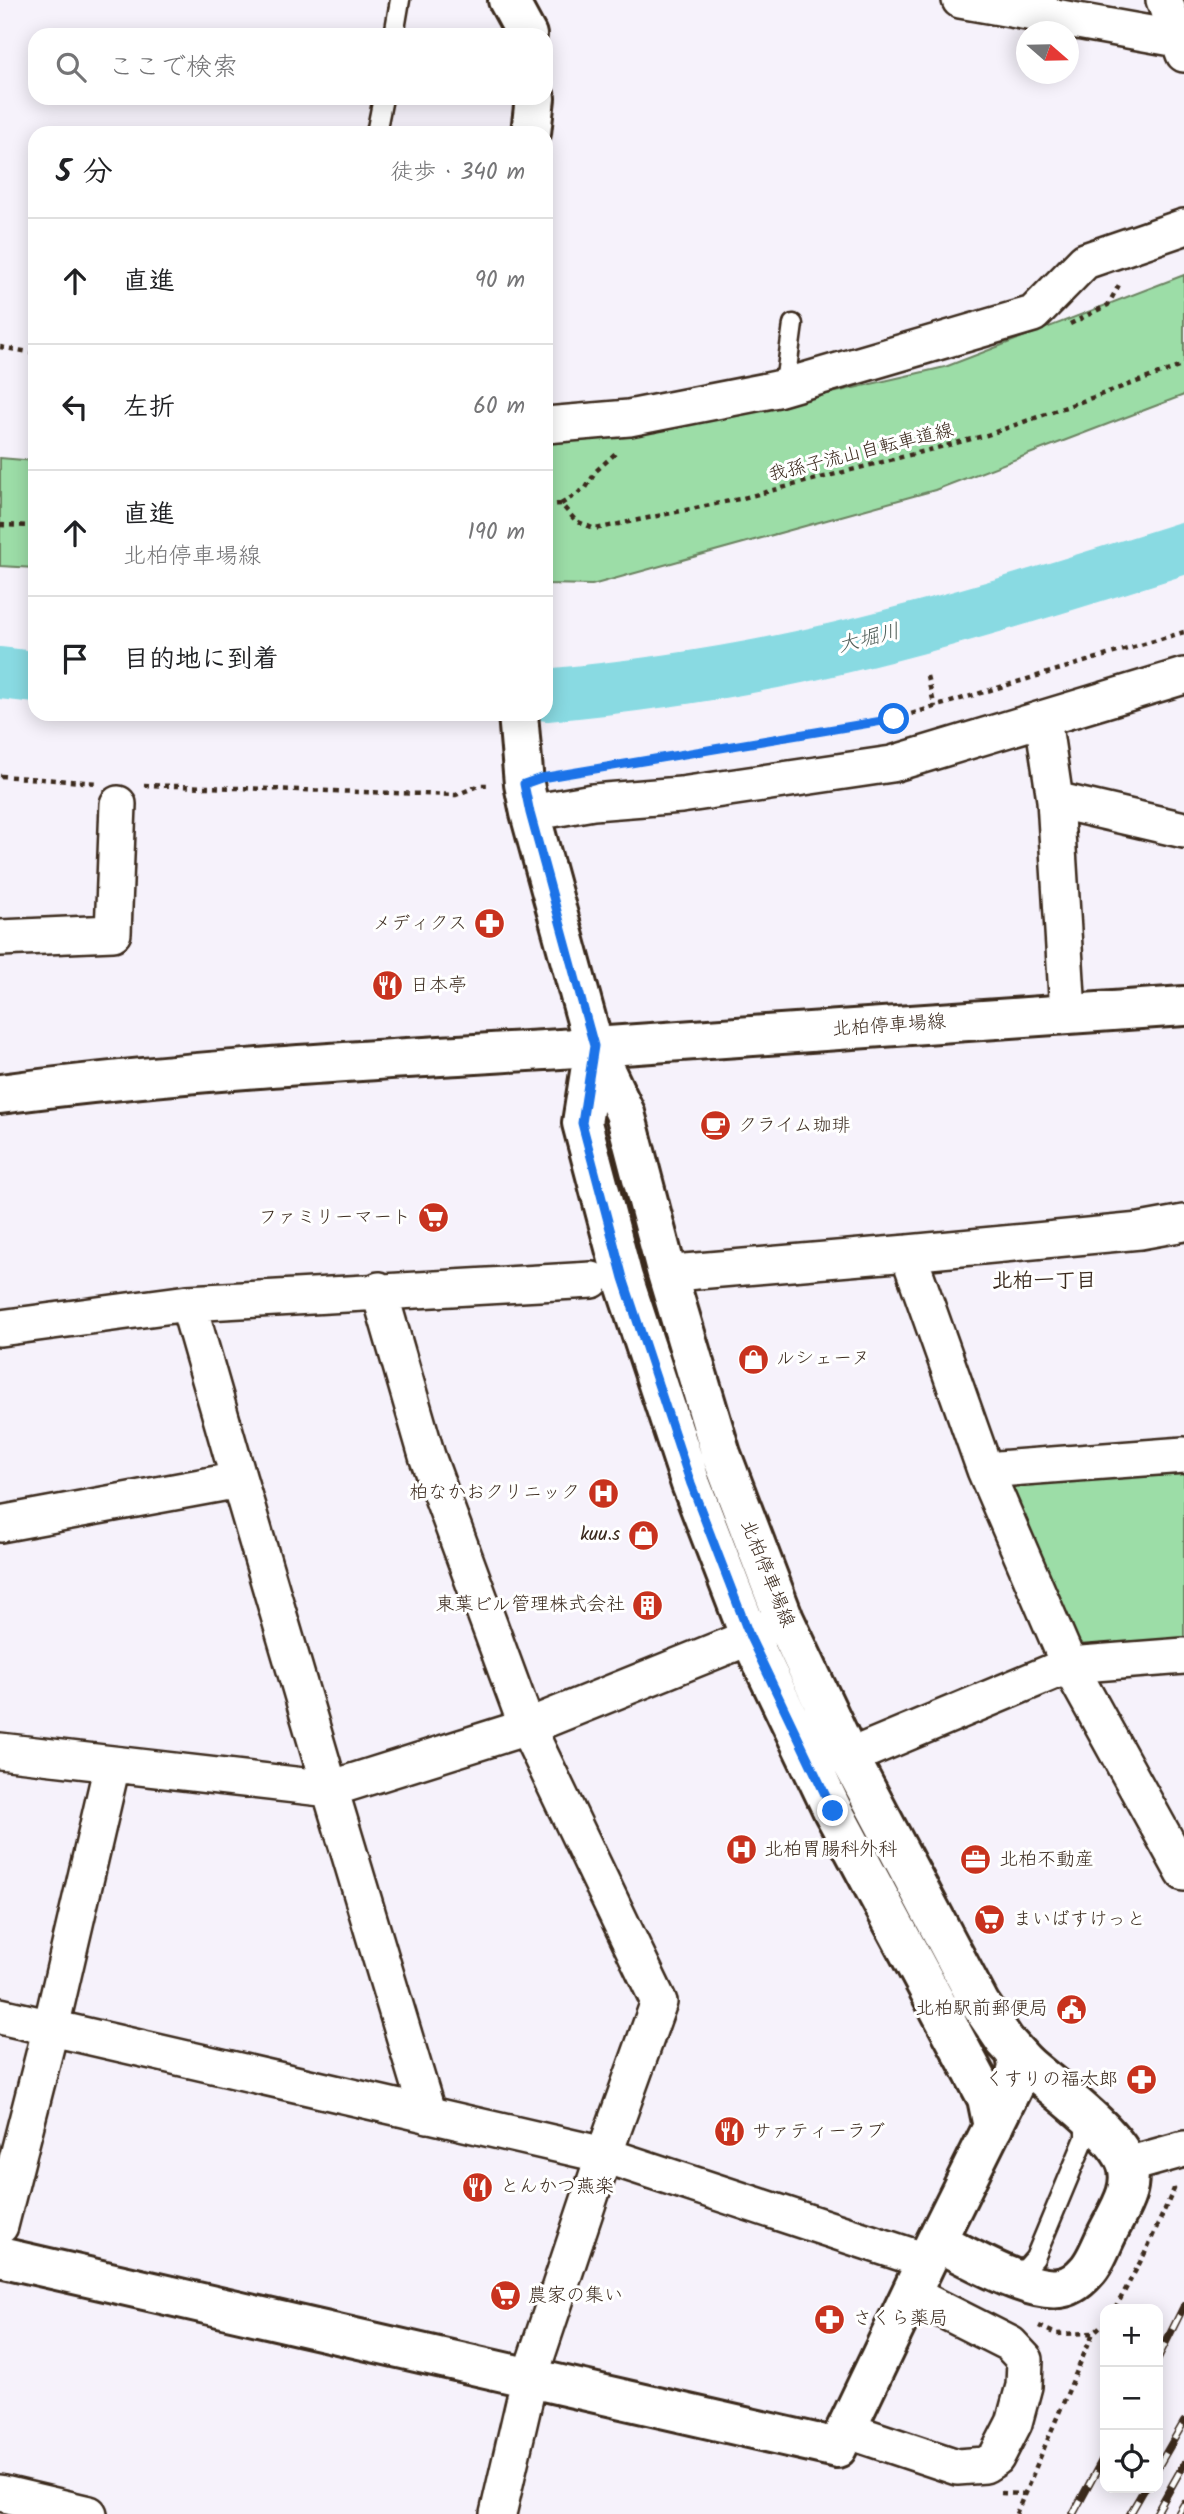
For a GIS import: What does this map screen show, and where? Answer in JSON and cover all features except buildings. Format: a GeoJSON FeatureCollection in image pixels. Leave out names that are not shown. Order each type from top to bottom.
{"type":"FeatureCollection","features":[{"type":"Feature","properties":{"kind":"main road"},"geometry":{"type":"LineString","coordinates":[[508,0],[523,28]]}},
{"type":"Feature","properties":{"kind":"main road"},"geometry":{"type":"LineString","coordinates":[[532,126],[534,105]]}},
{"type":"Feature","properties":{"kind":"main road"},"geometry":{"type":"LineString","coordinates":[[0,1094],[97,1081],[246,1068],[594,1046],[527,799],[519,721]]}},
{"type":"Feature","properties":{"kind":"main road","name":"北柏停車場線"},"geometry":{"type":"LineString","coordinates":[[594,1046],[1184,1006]]}},
{"type":"Feature","properties":{"kind":"main road","name":"北柏停車場線"},"geometry":{"type":"LineString","coordinates":[[594,1046],[625,1113],[666,1270],[721,1454],[784,1619],[849,1757],[980,2004],[1021,2059],[1115,2145],[1126,2165]]}},
{"type":"Feature","properties":{"kind":"main road","name":"北柏停車場線"},"geometry":{"type":"LineString","coordinates":[[594,1046],[582,1123],[623,1278],[691,1484],[750,1637],[833,1811],[987,2098],[993,2127]]}},
{"type":"Feature","properties":{"kind":"main road"},"geometry":{"type":"LineString","coordinates":[[0,2257],[837,2448],[993,2127],[1017,2076],[1021,2059]]}},
{"type":"Feature","properties":{"kind":"main road"},"geometry":{"type":"LineString","coordinates":[[924,2265],[1010,2277],[1038,2287],[1058,2289],[1072,2284],[1088,2271],[1127,2192],[1129,2181],[1126,2165]]}},
{"type":"Feature","properties":{"kind":"street"},"geometry":{"type":"LineString","coordinates":[[960,0],[1182,44]]}},
{"type":"Feature","properties":{"kind":"street"},"geometry":{"type":"LineString","coordinates":[[1164,0],[1182,44]]}},
{"type":"Feature","properties":{"kind":"street"},"geometry":{"type":"LineString","coordinates":[[553,424],[629,418],[788,386],[1033,314],[1085,261],[1184,227]]}},
{"type":"Feature","properties":{"kind":"street"},"geometry":{"type":"LineString","coordinates":[[527,799],[593,802],[681,795],[892,764],[1184,676]]}},
{"type":"Feature","properties":{"kind":"street"},"geometry":{"type":"LineString","coordinates":[[1043,719],[1055,800],[1068,1013]]}},
{"type":"Feature","properties":{"kind":"street"},"geometry":{"type":"LineString","coordinates":[[0,938],[113,933],[120,791]]}},
{"type":"Feature","properties":{"kind":"street"},"geometry":{"type":"LineString","coordinates":[[1055,800],[1184,830]]}},
{"type":"Feature","properties":{"kind":"street"},"geometry":{"type":"LineString","coordinates":[[685,1272],[1140,1231],[1184,1223]]}},
{"type":"Feature","properties":{"kind":"street"},"geometry":{"type":"LineString","coordinates":[[908,1253],[985,1469],[1069,1665],[1184,1874]]}},
{"type":"Feature","properties":{"kind":"street"},"geometry":{"type":"LineString","coordinates":[[0,1328],[188,1303],[379,1290],[592,1280]]}},
{"type":"Feature","properties":{"kind":"street"},"geometry":{"type":"LineString","coordinates":[[379,1290],[427,1456],[527,1727],[659,2002],[604,2155],[530,2376],[498,2514]]}},
{"type":"Feature","properties":{"kind":"street"},"geometry":{"type":"LineString","coordinates":[[188,1303],[428,2115]]}},
{"type":"Feature","properties":{"kind":"street"},"geometry":{"type":"LineString","coordinates":[[985,1469],[1184,1455]]}},
{"type":"Feature","properties":{"kind":"street"},"geometry":{"type":"LineString","coordinates":[[0,1524],[239,1480]]}},
{"type":"Feature","properties":{"kind":"street"},"geometry":{"type":"LineString","coordinates":[[0,1751],[330,1789],[527,1727],[750,1637],[784,1619]]}},
{"type":"Feature","properties":{"kind":"street"},"geometry":{"type":"LineString","coordinates":[[849,1757],[1069,1665],[1184,1656]]}},
{"type":"Feature","properties":{"kind":"street"},"geometry":{"type":"LineString","coordinates":[[0,2226],[51,2028],[112,1765]]}},
{"type":"Feature","properties":{"kind":"street"},"geometry":{"type":"LineString","coordinates":[[0,2016],[604,2155],[924,2265],[1024,2360],[1024,2386],[1013,2423],[996,2458],[985,2465],[957,2467],[846,2430]]}},
{"type":"Feature","properties":{"kind":"street"},"geometry":{"type":"LineString","coordinates":[[1126,2165],[1184,2149]]}},
{"type":"Feature","properties":{"kind":"street"},"geometry":{"type":"LineString","coordinates":[[0,2493],[89,2514]]}},
{"type":"Feature","properties":{"kind":"lane"},"geometry":{"type":"LineString","coordinates":[[395,28],[400,0]]}},
{"type":"Feature","properties":{"kind":"lane"},"geometry":{"type":"LineString","coordinates":[[377,126],[382,105]]}},
{"type":"Feature","properties":{"kind":"lane"},"geometry":{"type":"LineString","coordinates":[[788,386],[786,376],[793,324]]}},
{"type":"Feature","properties":{"kind":"lane"},"geometry":{"type":"LineString","coordinates":[[1010,2277],[1027,2267],[1035,2258],[1078,2157],[1085,2138],[1085,2124],[1078,2110]]}},
{"type":"Feature","properties":{"kind":"path"},"geometry":{"type":"LineString","coordinates":[[0,347],[28,352]]}},
{"type":"Feature","properties":{"kind":"path","name":"我孫子流山自転車道線"},"geometry":{"type":"LineString","coordinates":[[553,505],[561,504],[576,521],[595,529],[739,499],[987,435],[1184,365]]}},
{"type":"Feature","properties":{"kind":"path"},"geometry":{"type":"LineString","coordinates":[[0,524],[28,526]]}},
{"type":"Feature","properties":{"kind":"path"},"geometry":{"type":"LineString","coordinates":[[609,767],[894,719],[1184,632]]}},
{"type":"Feature","properties":{"kind":"path"},"geometry":{"type":"LineString","coordinates":[[927,676],[935,707]]}},
{"type":"Feature","properties":{"kind":"path"},"geometry":{"type":"LineString","coordinates":[[0,776],[120,791],[456,795],[480,785],[527,799]]}},
{"type":"Feature","properties":{"kind":"path"},"geometry":{"type":"LineString","coordinates":[[1016,2514],[1093,2333]]}},
{"type":"Feature","properties":{"kind":"green space"},"geometry":{"type":"Polygon","coordinates":[[[1184,275],[1184,395],[935,490],[592,585],[553,584],[553,437],[762,409],[945,367],[1184,275]]]}},
{"type":"Feature","properties":{"kind":"green space"},"geometry":{"type":"Polygon","coordinates":[[[0,458],[28,460],[28,568],[0,566],[0,458]]]}},
{"type":"Feature","properties":{"kind":"green space"},"geometry":{"type":"Polygon","coordinates":[[[1184,1469],[1184,1641],[1086,1647],[1076,1639],[1007,1490],[1013,1480],[1184,1469]]]}},
{"type":"Feature","properties":{"kind":"waterway","name":"大堀川"},"geometry":{"type":"LineString","coordinates":[[553,694],[705,675],[847,646],[993,607],[1184,548]]}},
{"type":"Feature","properties":{"kind":"waterway","name":"大堀川"},"geometry":{"type":"LineString","coordinates":[[0,673],[28,676]]}},
{"type":"Feature","properties":{"kind":"railway"},"geometry":{"type":"LineString","coordinates":[[1163,2348],[1184,2306]]}},
{"type":"Feature","properties":{"kind":"railway"},"geometry":{"type":"LineString","coordinates":[[1163,2458],[1184,2422]]}},
{"type":"Feature","properties":{"kind":"railway"},"geometry":{"type":"LineString","coordinates":[[1073,2514],[1100,2464]]}},
{"type":"Feature","properties":{"kind":"railway"},"geometry":{"type":"LineString","coordinates":[[1156,2514],[1184,2464]]}},
{"type":"Feature","properties":{"kind":"railway"},"geometry":{"type":"LineString","coordinates":[[1130,2514],[1142,2493]]}},
{"type":"Feature","properties":{"kind":"railway"},"geometry":{"type":"LineString","coordinates":[[1178,2514],[1184,2504]]}},
{"type":"Feature","properties":{"kind":"place","name":"メディクス"},"geometry":{"type":"Point","coordinates":[490,924]}},
{"type":"Feature","properties":{"kind":"place","name":"日本亭"},"geometry":{"type":"Point","coordinates":[387,986]}},
{"type":"Feature","properties":{"kind":"place","name":"クライム珈琲"},"geometry":{"type":"Point","coordinates":[715,1126]}},
{"type":"Feature","properties":{"kind":"place","name":"ファミリーマート"},"geometry":{"type":"Point","coordinates":[434,1218]}},
{"type":"Feature","properties":{"kind":"place","name":"ルシェーヌ"},"geometry":{"type":"Point","coordinates":[753,1359]}},
{"type":"Feature","properties":{"kind":"place","name":"柏なかおクリニック"},"geometry":{"type":"Point","coordinates":[603,1493]}},
{"type":"Feature","properties":{"kind":"place","name":"kuu.s"},"geometry":{"type":"Point","coordinates":[643,1535]}},
{"type":"Feature","properties":{"kind":"place","name":"東葉ビル管理株式会社"},"geometry":{"type":"Point","coordinates":[648,1605]}},
{"type":"Feature","properties":{"kind":"place","name":"北柏胃腸科外科"},"geometry":{"type":"Point","coordinates":[741,1850]}},
{"type":"Feature","properties":{"kind":"place","name":"北柏不動産"},"geometry":{"type":"Point","coordinates":[976,1860]}},
{"type":"Feature","properties":{"kind":"place","name":"まいばすけっと"},"geometry":{"type":"Point","coordinates":[990,1920]}},
{"type":"Feature","properties":{"kind":"place","name":"北柏駅前郵便局"},"geometry":{"type":"Point","coordinates":[1071,2009]}},
{"type":"Feature","properties":{"kind":"place","name":"くすりの福太郎"},"geometry":{"type":"Point","coordinates":[1141,2080]}},
{"type":"Feature","properties":{"kind":"place","name":"サァティーラブ"},"geometry":{"type":"Point","coordinates":[729,2132]}},
{"type":"Feature","properties":{"kind":"place","name":"とんかつ燕楽"},"geometry":{"type":"Point","coordinates":[477,2187]}},
{"type":"Feature","properties":{"kind":"place","name":"農家の集い"},"geometry":{"type":"Point","coordinates":[505,2296]}},
{"type":"Feature","properties":{"kind":"place","name":"さくら薬局"},"geometry":{"type":"Point","coordinates":[830,2319]}},
{"type":"Feature","properties":{"kind":"district","name":"北柏一丁目"},"geometry":{"type":"Point","coordinates":[1044,1281]}},
{"type":"Feature","properties":{"kind":"route"},"geometry":{"type":"LineString","coordinates":[[833,1811],[750,1637],[691,1484],[623,1278],[582,1123],[594,1046],[524,784],[541,778],[894,719]]}}]}
